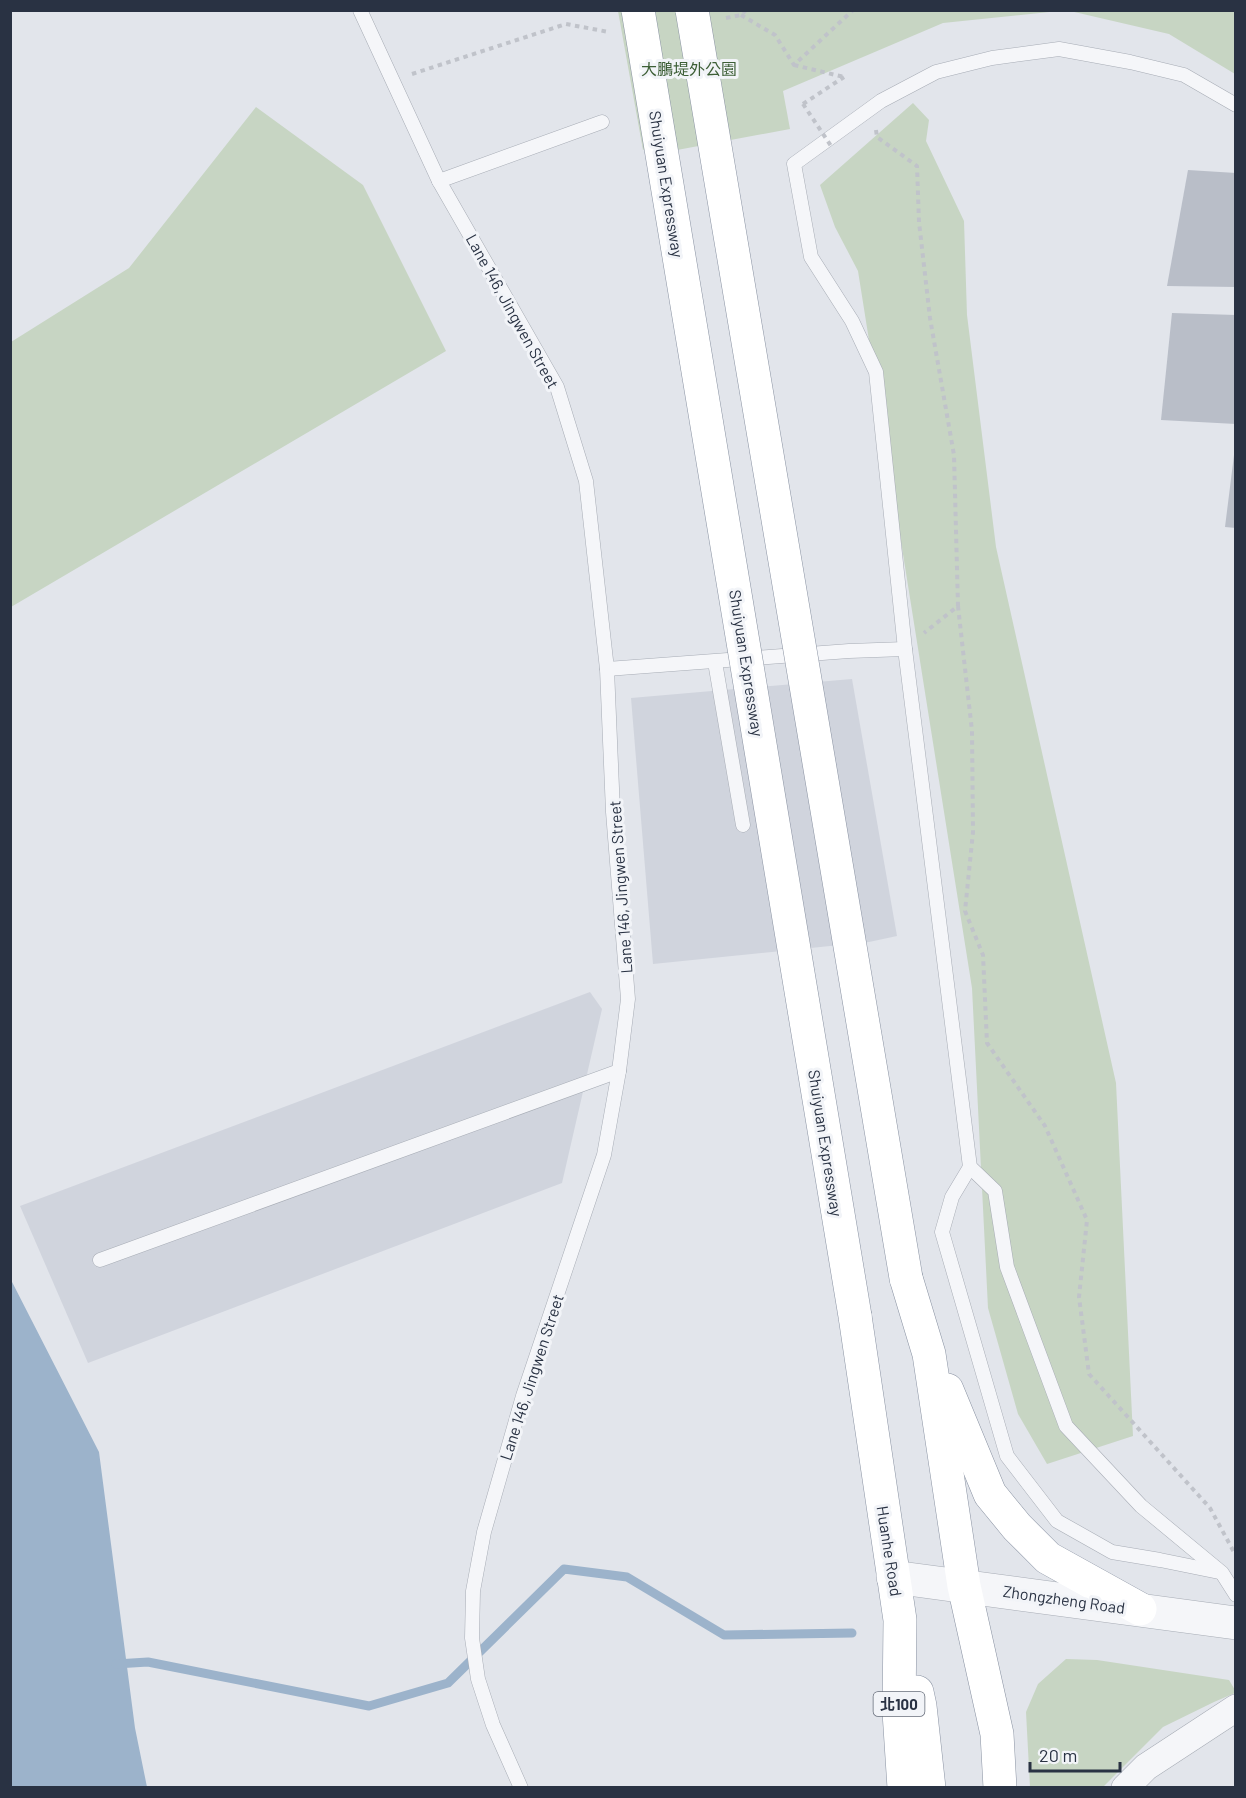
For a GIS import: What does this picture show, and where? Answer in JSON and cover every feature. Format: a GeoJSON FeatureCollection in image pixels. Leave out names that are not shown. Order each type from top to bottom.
{"type":"FeatureCollection","features":[{"type":"Feature","properties":{"kind":"highway"},"geometry":{"type":"LineString","coordinates":[[705,15],[906,1278],[929,1354],[964,1586],[997,1734],[1000,1788]]}},
{"type":"Feature","properties":{"kind":"highway","name":"Shuiyuan Expressway"},"geometry":{"type":"LineString","coordinates":[[628,22],[855,1316]]}},
{"type":"Feature","properties":{"kind":"highway","name":"Huanhe Road"},"geometry":{"type":"LineString","coordinates":[[855,1316],[900,1620],[899,1712],[904,1788]]}},
{"type":"Feature","properties":{"kind":"highway"},"geometry":{"type":"LineString","coordinates":[[929,1354],[990,1494],[1017,1527],[1048,1558],[1140,1610]]}},
{"type":"Feature","properties":{"kind":"highway"},"geometry":{"type":"LineString","coordinates":[[900,1620],[921,1706],[929,1788]]}},
{"type":"Feature","properties":{"kind":"highway"},"geometry":{"type":"LineString","coordinates":[[974,1627],[978,1788]]}},
{"type":"Feature","properties":{"kind":"street","name":"Zhongzheng Road"},"geometry":{"type":"LineString","coordinates":[[893,1577],[1236,1623]]}},
{"type":"Feature","properties":{"kind":"street"},"geometry":{"type":"LineString","coordinates":[[1125,1788],[1146,1767],[1236,1708]]}},
{"type":"Feature","properties":{"kind":"lane","name":"Lane 146, Jingwen Street"},"geometry":{"type":"LineString","coordinates":[[360,10],[439,181],[557,387],[586,481],[607,669],[613,812],[628,999],[619,1071],[604,1155],[523,1396],[484,1532],[473,1591],[472,1638],[478,1679],[493,1725],[521,1788]]}},
{"type":"Feature","properties":{"kind":"lane"},"geometry":{"type":"LineString","coordinates":[[1222,1573],[1112,1552],[1057,1521],[1007,1456],[942,1232],[952,1197],[970,1167],[905,649],[876,372],[852,321],[811,257],[794,164],[881,102],[936,72],[993,58],[1059,49],[1184,75],[1236,105]]}},
{"type":"Feature","properties":{"kind":"lane"},"geometry":{"type":"LineString","coordinates":[[439,181],[602,122]]}},
{"type":"Feature","properties":{"kind":"lane"},"geometry":{"type":"LineString","coordinates":[[607,669],[905,649]]}},
{"type":"Feature","properties":{"kind":"lane"},"geometry":{"type":"LineString","coordinates":[[715,662],[743,825]]}},
{"type":"Feature","properties":{"kind":"lane"},"geometry":{"type":"LineString","coordinates":[[100,1260],[619,1071]]}},
{"type":"Feature","properties":{"kind":"lane"},"geometry":{"type":"LineString","coordinates":[[970,1167],[995,1191],[1007,1267],[1066,1426],[1141,1506],[1222,1573],[1236,1595]]}},
{"type":"Feature","properties":{"kind":"path"},"geometry":{"type":"LineString","coordinates":[[741,15],[746,10]]}},
{"type":"Feature","properties":{"kind":"path"},"geometry":{"type":"LineString","coordinates":[[794,65],[853,10]]}},
{"type":"Feature","properties":{"kind":"path"},"geometry":{"type":"LineString","coordinates":[[705,15],[741,15],[776,35],[794,65],[844,76],[803,104],[831,146]]}},
{"type":"Feature","properties":{"kind":"path"},"geometry":{"type":"LineString","coordinates":[[391,80],[566,24],[628,22]]}},
{"type":"Feature","properties":{"kind":"path"},"geometry":{"type":"LineString","coordinates":[[875,127],[877,136],[917,166],[919,222],[930,318],[954,455],[958,606],[972,732],[973,832],[965,911],[983,956],[987,1043],[1045,1126],[1087,1220],[1079,1297],[1089,1374],[1210,1508],[1236,1554]]}},
{"type":"Feature","properties":{"kind":"path"},"geometry":{"type":"LineString","coordinates":[[905,649],[958,606]]}},
{"type":"Feature","properties":{"kind":"shaded area"},"geometry":{"type":"Polygon","coordinates":[[[852,679],[897,936],[869,942],[653,964],[631,698],[852,679]]]}},
{"type":"Feature","properties":{"kind":"shaded area"},"geometry":{"type":"Polygon","coordinates":[[[590,992],[602,1009],[562,1183],[88,1363],[20,1206],[590,992]]]}},
{"type":"Feature","properties":{"kind":"green space","name":"大鵬堤外公園"},"geometry":{"type":"Polygon","coordinates":[[[618,11],[1059,11],[943,23],[783,91],[790,129],[661,153],[659,143],[643,150],[618,11]]]}},
{"type":"Feature","properties":{"kind":"green space"},"geometry":{"type":"Polygon","coordinates":[[[1070,11],[1235,11],[1235,74],[1169,34],[1070,11]]]}},
{"type":"Feature","properties":{"kind":"green space"},"geometry":{"type":"Polygon","coordinates":[[[913,103],[929,120],[926,141],[964,221],[967,315],[996,547],[1116,1083],[1133,1436],[1047,1464],[1018,1414],[988,1308],[972,988],[858,271],[835,227],[820,185],[913,103]]]}},
{"type":"Feature","properties":{"kind":"green space"},"geometry":{"type":"Polygon","coordinates":[[[256,107],[363,185],[446,351],[11,607],[11,342],[129,268],[256,107]]]}},
{"type":"Feature","properties":{"kind":"green space"},"geometry":{"type":"Polygon","coordinates":[[[1066,1659],[1097,1660],[1229,1680],[1235,1693],[1163,1727],[1103,1787],[1030,1787],[1026,1712],[1038,1684],[1066,1659]]]}},
{"type":"Feature","properties":{"kind":"water"},"geometry":{"type":"Polygon","coordinates":[[[10,1278],[99,1452],[135,1728],[147,1787],[11,1787],[10,1278]]]}},
{"type":"Feature","properties":{"kind":"building"},"geometry":{"type":"Polygon","coordinates":[[[1188,170],[1236,173],[1236,287],[1167,286],[1188,170]]]}},
{"type":"Feature","properties":{"kind":"building"},"geometry":{"type":"Polygon","coordinates":[[[1172,313],[1236,315],[1236,424],[1161,420],[1172,313]]]}},
{"type":"Feature","properties":{"kind":"building"},"geometry":{"type":"Polygon","coordinates":[[[1234,455],[1236,455],[1236,528],[1225,527],[1234,455]]]}},
{"type":"Feature","properties":{"kind":"waterway"},"geometry":{"type":"LineString","coordinates":[[116,1664],[148,1662],[369,1706],[448,1683],[564,1569],[627,1577],[724,1635],[852,1633]]}}]}
